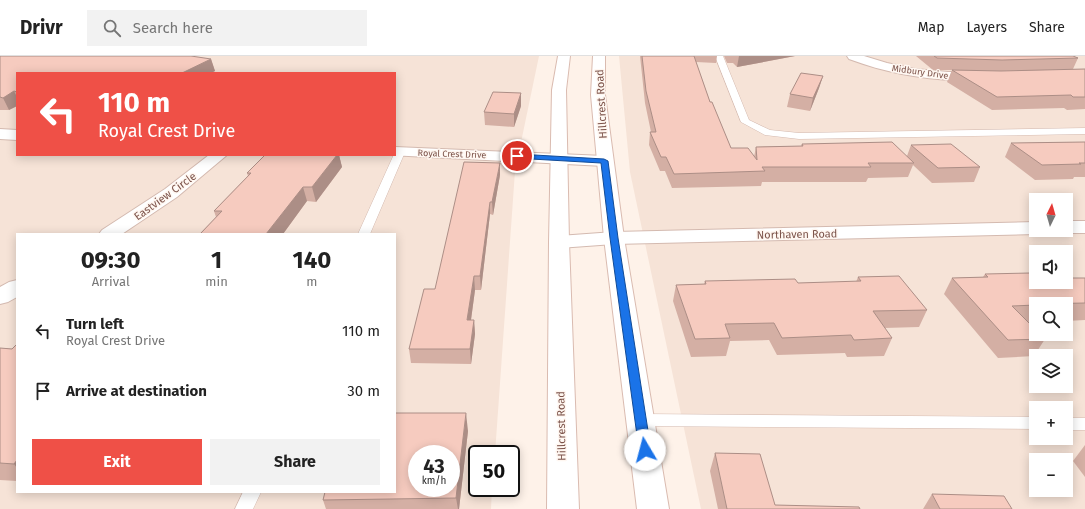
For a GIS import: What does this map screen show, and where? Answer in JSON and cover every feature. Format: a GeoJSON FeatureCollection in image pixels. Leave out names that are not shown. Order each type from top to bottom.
{"type":"FeatureCollection","features":[{"type":"Feature","properties":{"kind":"main road","name":"Hillcrest Road"},"geometry":{"type":"LineString","coordinates":[[563,509],[559,242],[559,90],[564,56]]}},
{"type":"Feature","properties":{"kind":"main road","name":"Hillcrest Road"},"geometry":{"type":"LineString","coordinates":[[599,56],[598,94],[604,161],[653,509]]}},
{"type":"Feature","properties":{"kind":"main road","name":"Midbury Drive"},"geometry":{"type":"LineString","coordinates":[[853,56],[884,66],[927,74],[948,76],[992,76]]}},
{"type":"Feature","properties":{"kind":"main road"},"geometry":{"type":"LineString","coordinates":[[0,134],[16,135]]}},
{"type":"Feature","properties":{"kind":"main road","name":"Royal Crest Drive"},"geometry":{"type":"LineString","coordinates":[[398,152],[604,161]]}},
{"type":"Feature","properties":{"kind":"main road","name":"Eastview Circle"},"geometry":{"type":"LineString","coordinates":[[111,233],[171,193],[218,156]]}},
{"type":"Feature","properties":{"kind":"main road"},"geometry":{"type":"LineString","coordinates":[[1073,227],[1085,227]]}},
{"type":"Feature","properties":{"kind":"main road","name":"Northaven Road"},"geometry":{"type":"LineString","coordinates":[[559,242],[614,238],[1029,228]]}},
{"type":"Feature","properties":{"kind":"main road"},"geometry":{"type":"LineString","coordinates":[[0,297],[16,288]]}},
{"type":"Feature","properties":{"kind":"lane"},"geometry":{"type":"LineString","coordinates":[[719,56],[745,122],[768,133],[799,136],[1085,131]]}},
{"type":"Feature","properties":{"kind":"lane"},"geometry":{"type":"LineString","coordinates":[[364,233],[398,152]]}},
{"type":"Feature","properties":{"kind":"lane"},"geometry":{"type":"LineString","coordinates":[[640,420],[1029,423]]}},
{"type":"Feature","properties":{"kind":"lane"},"geometry":{"type":"LineString","coordinates":[[1073,424],[1085,424]]}},
{"type":"Feature","properties":{"kind":"lane"},"geometry":{"type":"LineString","coordinates":[[244,509],[252,493]]}},
{"type":"Feature","properties":{"kind":"shaded area"},"geometry":{"type":"Polygon","coordinates":[[[0,56],[539,56],[515,171],[496,445],[468,445],[468,497],[492,497],[491,509],[0,509],[0,56]]]}},
{"type":"Feature","properties":{"kind":"shaded area"},"geometry":{"type":"Polygon","coordinates":[[[619,56],[1085,56],[1085,509],[701,509],[630,172],[619,56]]]}},
{"type":"Feature","properties":{"kind":"building"},"geometry":{"type":"Polygon","coordinates":[[[0,56],[191,56],[211,59],[184,72],[16,72],[16,92],[14,91],[3,98],[0,97],[0,56]]]}},
{"type":"Feature","properties":{"kind":"building"},"geometry":{"type":"Polygon","coordinates":[[[642,56],[694,56],[710,102],[712,102],[731,148],[748,148],[757,160],[756,147],[803,146],[802,144],[892,142],[914,163],[868,163],[871,167],[762,167],[765,171],[674,174],[666,157],[661,157],[650,132],[656,132],[646,91],[642,56]]]}},
{"type":"Feature","properties":{"kind":"building"},"geometry":{"type":"Polygon","coordinates":[[[934,56],[1073,56],[1078,58],[1002,60],[937,58],[934,56]]]}},
{"type":"Feature","properties":{"kind":"building"},"geometry":{"type":"Polygon","coordinates":[[[1085,69],[1085,97],[1073,97],[1071,95],[997,97],[952,70],[1001,71],[1085,69]]]}},
{"type":"Feature","properties":{"kind":"building"},"geometry":{"type":"Polygon","coordinates":[[[801,73],[823,76],[813,98],[790,94],[801,73]]]}},
{"type":"Feature","properties":{"kind":"building"},"geometry":{"type":"Polygon","coordinates":[[[493,92],[521,93],[514,114],[484,112],[493,92]]]}},
{"type":"Feature","properties":{"kind":"building"},"geometry":{"type":"Polygon","coordinates":[[[1085,142],[1085,163],[1042,165],[1011,143],[1085,142]]]}},
{"type":"Feature","properties":{"kind":"building"},"geometry":{"type":"Polygon","coordinates":[[[951,144],[980,167],[938,168],[911,145],[951,144]]]}},
{"type":"Feature","properties":{"kind":"building"},"geometry":{"type":"Polygon","coordinates":[[[264,156],[336,156],[312,187],[303,187],[267,233],[201,233],[222,211],[214,211],[251,173],[247,173],[264,156]]]}},
{"type":"Feature","properties":{"kind":"building"},"geometry":{"type":"Polygon","coordinates":[[[464,162],[500,163],[492,202],[490,202],[480,276],[474,276],[467,320],[474,320],[470,349],[409,349],[424,289],[435,289],[464,162]]]}},
{"type":"Feature","properties":{"kind":"building"},"geometry":{"type":"Polygon","coordinates":[[[1029,273],[1029,289],[1073,289],[1073,278],[1085,278],[1085,303],[1073,303],[1073,297],[1029,297],[1029,305],[1012,306],[1029,323],[1029,339],[1008,340],[952,278],[988,277],[985,274],[1029,273]]]}},
{"type":"Feature","properties":{"kind":"building"},"geometry":{"type":"Polygon","coordinates":[[[899,276],[927,310],[873,311],[892,338],[854,340],[851,335],[782,338],[774,323],[725,324],[730,338],[695,339],[676,285],[706,284],[705,281],[795,279],[798,283],[861,281],[858,277],[899,276]]]}},
{"type":"Feature","properties":{"kind":"building"},"geometry":{"type":"Polygon","coordinates":[[[16,345],[16,461],[14,464],[0,463],[0,348],[12,349],[16,345]]]}},
{"type":"Feature","properties":{"kind":"building"},"geometry":{"type":"Polygon","coordinates":[[[396,413],[466,413],[460,464],[460,445],[408,445],[408,497],[456,498],[323,500],[325,493],[396,493],[396,413]]]}},
{"type":"Feature","properties":{"kind":"building"},"geometry":{"type":"Polygon","coordinates":[[[715,453],[760,454],[775,505],[859,507],[860,509],[727,509],[715,453]]]}},
{"type":"Feature","properties":{"kind":"building"},"geometry":{"type":"Polygon","coordinates":[[[932,494],[1004,496],[1012,509],[940,509],[932,494]]]}},
{"type":"Feature","properties":{"kind":"route"},"geometry":{"type":"LineString","coordinates":[[517,156],[604,161],[645,450]]}}]}
